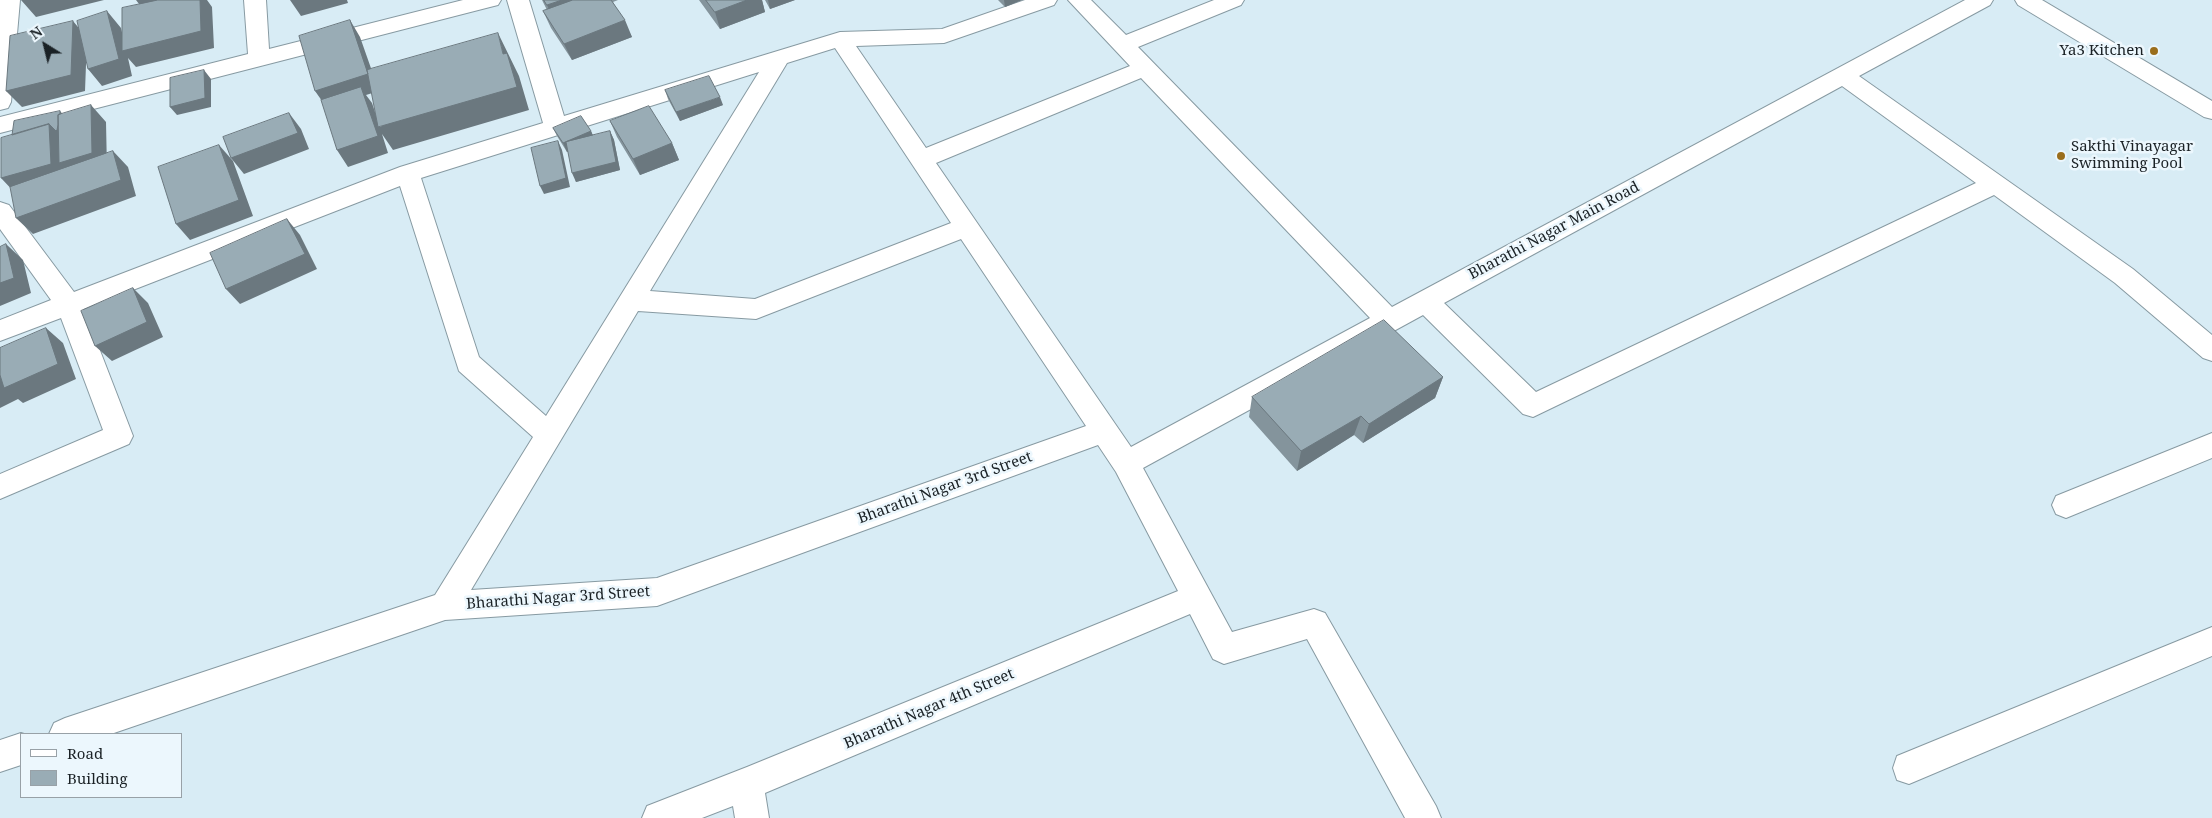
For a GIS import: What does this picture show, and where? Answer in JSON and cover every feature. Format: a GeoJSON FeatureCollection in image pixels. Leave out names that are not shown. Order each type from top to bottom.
{"type":"FeatureCollection","features":[{"type":"Feature","properties":{"kind":"street"},"geometry":{"type":"LineString","coordinates":[[0,102],[3,43],[9,0]]}},
{"type":"Feature","properties":{"kind":"street"},"geometry":{"type":"LineString","coordinates":[[255,0],[259,59]]}},
{"type":"Feature","properties":{"kind":"street"},"geometry":{"type":"LineString","coordinates":[[0,125],[490,0]]}},
{"type":"Feature","properties":{"kind":"street"},"geometry":{"type":"LineString","coordinates":[[518,0],[556,127]]}},
{"type":"Feature","properties":{"kind":"street"},"geometry":{"type":"LineString","coordinates":[[0,331],[408,173],[840,39],[944,36],[1046,0]]}},
{"type":"Feature","properties":{"kind":"street"},"geometry":{"type":"LineString","coordinates":[[1079,0],[1390,321]]}},
{"type":"Feature","properties":{"kind":"street"},"geometry":{"type":"LineString","coordinates":[[1123,46],[1233,0]]}},
{"type":"Feature","properties":{"kind":"street","name":"Bharathi Nagar Main Road"},"geometry":{"type":"LineString","coordinates":[[1126,463],[1982,0]]}},
{"type":"Feature","properties":{"kind":"street"},"geometry":{"type":"LineString","coordinates":[[2026,0],[2212,111]]}},
{"type":"Feature","properties":{"kind":"street"},"geometry":{"type":"LineString","coordinates":[[840,39],[1126,463],[1224,649],[1314,624],[1424,818]]}},
{"type":"Feature","properties":{"kind":"street"},"geometry":{"type":"LineString","coordinates":[[445,606],[778,58]]}},
{"type":"Feature","properties":{"kind":"street"},"geometry":{"type":"LineString","coordinates":[[921,160],[1145,68]]}},
{"type":"Feature","properties":{"kind":"street"},"geometry":{"type":"LineString","coordinates":[[1842,75],[2124,276],[2212,350]]}},
{"type":"Feature","properties":{"kind":"street"},"geometry":{"type":"LineString","coordinates":[[408,173],[468,363],[549,435]]}},
{"type":"Feature","properties":{"kind":"street"},"geometry":{"type":"LineString","coordinates":[[1425,301],[1533,406],[1994,185]]}},
{"type":"Feature","properties":{"kind":"street"},"geometry":{"type":"LineString","coordinates":[[0,211],[69,305],[119,436],[0,487]]}},
{"type":"Feature","properties":{"kind":"street"},"geometry":{"type":"LineString","coordinates":[[631,300],[756,308],[966,227]]}},
{"type":"Feature","properties":{"kind":"street","name":"Bharathi Nagar 3rd Street"},"geometry":{"type":"LineString","coordinates":[[68,733],[445,606],[657,592],[1104,431]]}},
{"type":"Feature","properties":{"kind":"street"},"geometry":{"type":"LineString","coordinates":[[2066,506],[2212,445]]}},
{"type":"Feature","properties":{"kind":"street","name":"Bharathi Nagar 4th Street"},"geometry":{"type":"LineString","coordinates":[[659,818],[747,784],[1197,598]]}},
{"type":"Feature","properties":{"kind":"street"},"geometry":{"type":"LineString","coordinates":[[1909,768],[2212,641]]}},
{"type":"Feature","properties":{"kind":"street"},"geometry":{"type":"LineString","coordinates":[[0,756],[20,749]]}},
{"type":"Feature","properties":{"kind":"street"},"geometry":{"type":"LineString","coordinates":[[747,784],[752,818]]}},
{"type":"Feature","properties":{"kind":"building"},"geometry":{"type":"Polygon","coordinates":[[[158,0],[200,0],[201,31],[122,51],[122,8],[158,0]]]}},
{"type":"Feature","properties":{"kind":"building"},"geometry":{"type":"Polygon","coordinates":[[[544,0],[562,0],[547,5],[544,0]]]}},
{"type":"Feature","properties":{"kind":"building"},"geometry":{"type":"Polygon","coordinates":[[[573,0],[611,0],[625,20],[564,44],[543,11],[573,0]]]}},
{"type":"Feature","properties":{"kind":"building"},"geometry":{"type":"Polygon","coordinates":[[[706,0],[747,0],[715,12],[706,0]]]}},
{"type":"Feature","properties":{"kind":"building"},"geometry":{"type":"Polygon","coordinates":[[[107,11],[119,59],[88,69],[77,21],[107,11]]]}},
{"type":"Feature","properties":{"kind":"building"},"geometry":{"type":"Polygon","coordinates":[[[350,20],[368,74],[315,91],[299,36],[350,20]]]}},
{"type":"Feature","properties":{"kind":"building"},"geometry":{"type":"Polygon","coordinates":[[[73,21],[71,75],[6,91],[10,36],[73,21]]]}},
{"type":"Feature","properties":{"kind":"building"},"geometry":{"type":"Polygon","coordinates":[[[498,33],[503,54],[507,53],[517,87],[378,127],[367,70],[498,33]]]}},
{"type":"Feature","properties":{"kind":"building"},"geometry":{"type":"Polygon","coordinates":[[[204,70],[205,98],[170,107],[170,78],[204,70]]]}},
{"type":"Feature","properties":{"kind":"building"},"geometry":{"type":"Polygon","coordinates":[[[709,76],[720,97],[676,112],[665,90],[709,76]]]}},
{"type":"Feature","properties":{"kind":"building"},"geometry":{"type":"Polygon","coordinates":[[[361,87],[378,136],[337,150],[321,100],[361,87]]]}},
{"type":"Feature","properties":{"kind":"building"},"geometry":{"type":"Polygon","coordinates":[[[91,105],[92,153],[59,163],[58,115],[91,105]]]}},
{"type":"Feature","properties":{"kind":"building"},"geometry":{"type":"Polygon","coordinates":[[[649,106],[672,143],[633,159],[610,121],[649,106]]]}},
{"type":"Feature","properties":{"kind":"building"},"geometry":{"type":"Polygon","coordinates":[[[60,111],[56,131],[49,124],[12,135],[14,121],[60,111]]]}},
{"type":"Feature","properties":{"kind":"building"},"geometry":{"type":"Polygon","coordinates":[[[289,113],[298,133],[231,158],[223,137],[289,113]]]}},
{"type":"Feature","properties":{"kind":"building"},"geometry":{"type":"Polygon","coordinates":[[[581,116],[591,131],[563,143],[553,128],[581,116]]]}},
{"type":"Feature","properties":{"kind":"building"},"geometry":{"type":"Polygon","coordinates":[[[49,124],[51,164],[1,178],[1,138],[49,124]]]}},
{"type":"Feature","properties":{"kind":"building"},"geometry":{"type":"Polygon","coordinates":[[[610,131],[616,162],[572,173],[566,142],[610,131]]]}},
{"type":"Feature","properties":{"kind":"building"},"geometry":{"type":"Polygon","coordinates":[[[558,141],[566,178],[540,186],[531,148],[558,141]]]}},
{"type":"Feature","properties":{"kind":"building"},"geometry":{"type":"Polygon","coordinates":[[[219,145],[239,200],[176,224],[158,167],[219,145]]]}},
{"type":"Feature","properties":{"kind":"building"},"geometry":{"type":"Polygon","coordinates":[[[113,151],[121,180],[16,218],[10,187],[113,151]]]}},
{"type":"Feature","properties":{"kind":"building"},"geometry":{"type":"Polygon","coordinates":[[[287,219],[305,254],[226,289],[210,253],[287,219]]]}},
{"type":"Feature","properties":{"kind":"building"},"geometry":{"type":"Polygon","coordinates":[[[6,244],[14,278],[0,283],[0,247],[6,244]]]}},
{"type":"Feature","properties":{"kind":"building"},"geometry":{"type":"Polygon","coordinates":[[[133,288],[147,322],[95,346],[81,311],[133,288]]]}},
{"type":"Feature","properties":{"kind":"building"},"geometry":{"type":"Polygon","coordinates":[[[1384,320],[1443,377],[1369,424],[1361,416],[1301,451],[1252,397],[1384,320]]]}},
{"type":"Feature","properties":{"kind":"building"},"geometry":{"type":"Polygon","coordinates":[[[46,328],[58,364],[4,388],[0,375],[0,348],[46,328]]]}},
{"type":"Feature","properties":{"kind":"place","name":"Ya3 Kitchen"},"geometry":{"type":"Point","coordinates":[2154,51]}},
{"type":"Feature","properties":{"kind":"place","name":"Sakthi Vinayagar Swimming Pool"},"geometry":{"type":"Point","coordinates":[2061,156]}}]}
